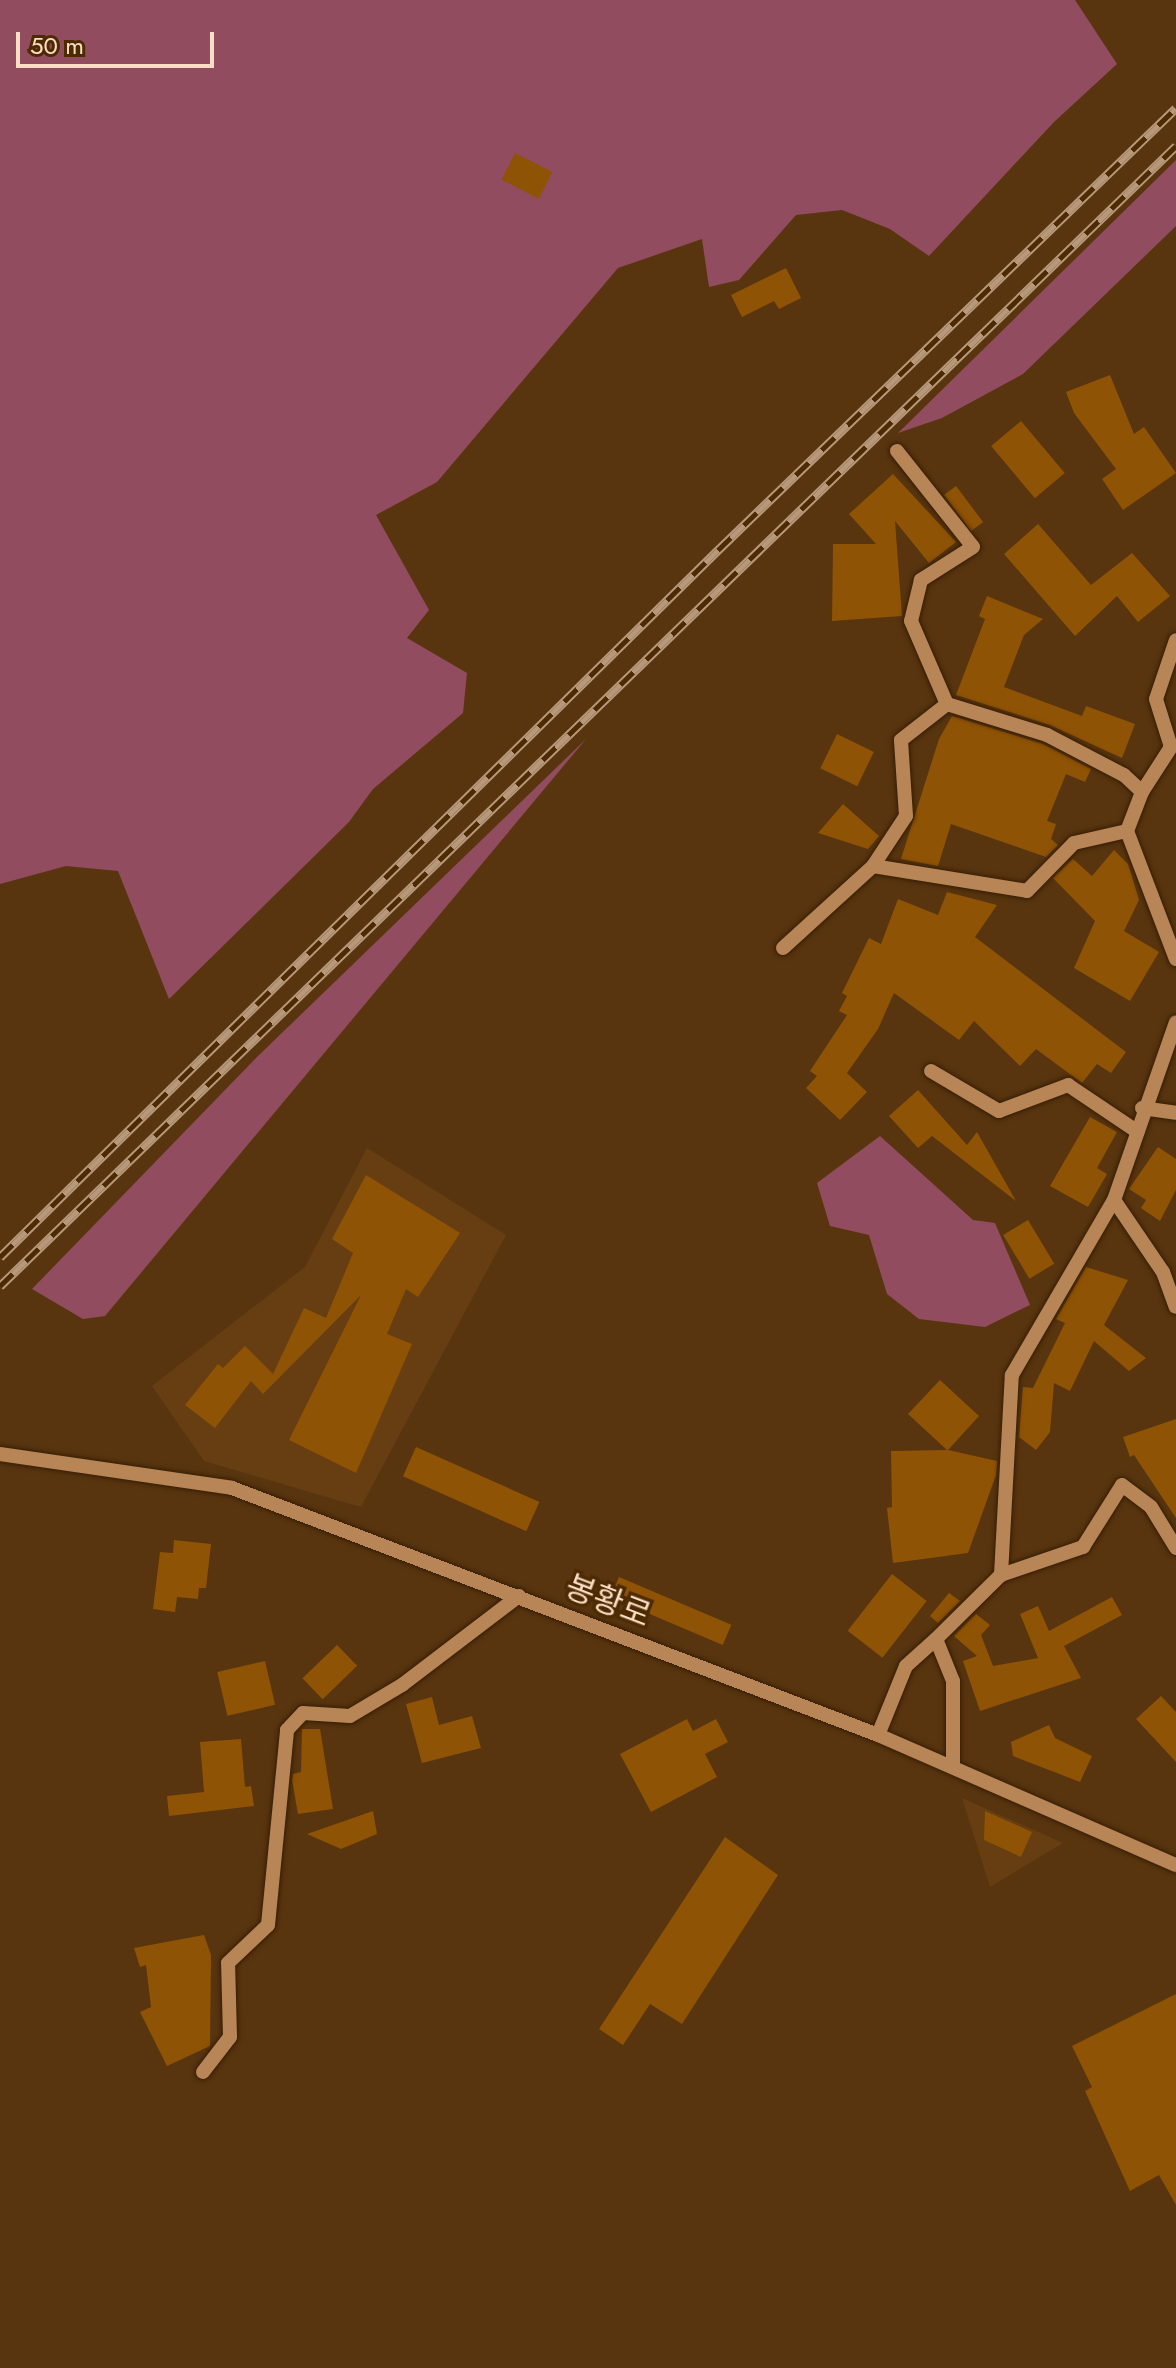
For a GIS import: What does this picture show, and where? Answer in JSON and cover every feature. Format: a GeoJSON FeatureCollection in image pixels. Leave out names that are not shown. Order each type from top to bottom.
{"type":"FeatureCollection","features":[{"type":"Feature","properties":{"kind":"street"},"geometry":{"type":"LineString","coordinates":[[897,451],[973,547],[921,580],[911,621],[947,704],[1047,735],[1124,775],[1142,792]]}},
{"type":"Feature","properties":{"kind":"street"},"geometry":{"type":"LineString","coordinates":[[1176,640],[1156,699],[1171,747],[1142,792],[1127,831],[1176,959]]}},
{"type":"Feature","properties":{"kind":"street"},"geometry":{"type":"LineString","coordinates":[[783,948],[873,866],[906,816],[901,740],[947,704]]}},
{"type":"Feature","properties":{"kind":"street"},"geometry":{"type":"LineString","coordinates":[[873,866],[1027,891],[1074,843],[1127,831]]}},
{"type":"Feature","properties":{"kind":"street"},"geometry":{"type":"LineString","coordinates":[[1001,1575],[1012,1375],[1114,1200],[1138,1132],[1142,1108],[1176,1022]]}},
{"type":"Feature","properties":{"kind":"street"},"geometry":{"type":"LineString","coordinates":[[931,1071],[999,1111],[1068,1085],[1138,1132]]}},
{"type":"Feature","properties":{"kind":"street"},"geometry":{"type":"LineString","coordinates":[[1142,1108],[1176,1113]]}},
{"type":"Feature","properties":{"kind":"street"},"geometry":{"type":"LineString","coordinates":[[1114,1200],[1163,1272],[1176,1307]]}},
{"type":"Feature","properties":{"kind":"street","name":"봉황로"},"geometry":{"type":"LineString","coordinates":[[0,1454],[232,1488],[878,1735],[1176,1865]]}},
{"type":"Feature","properties":{"kind":"street"},"geometry":{"type":"LineString","coordinates":[[878,1735],[906,1666],[1001,1575],[1083,1547],[1122,1485],[1151,1507],[1170,1528],[1176,1548]]}},
{"type":"Feature","properties":{"kind":"street"},"geometry":{"type":"LineString","coordinates":[[203,2072],[230,2037],[228,1963],[268,1925],[287,1730],[303,1713],[350,1716],[402,1685],[519,1596]]}},
{"type":"Feature","properties":{"kind":"street"},"geometry":{"type":"LineString","coordinates":[[936,1639],[953,1681],[953,1767]]}},
{"type":"Feature","properties":{"kind":"shaded area"},"geometry":{"type":"Polygon","coordinates":[[[0,0],[1075,0],[1117,64],[1054,122],[929,256],[890,229],[842,210],[796,215],[739,280],[709,287],[702,239],[618,268],[437,482],[376,515],[429,610],[407,638],[467,673],[463,713],[373,789],[349,822],[169,999],[118,871],[66,866],[0,884],[0,0]]]}},
{"type":"Feature","properties":{"kind":"shaded area"},"geometry":{"type":"Polygon","coordinates":[[[1176,160],[1176,226],[1023,374],[942,418],[898,433],[1176,160]]]}},
{"type":"Feature","properties":{"kind":"shaded area"},"geometry":{"type":"Polygon","coordinates":[[[586,739],[105,1316],[83,1319],[32,1289],[257,1057],[586,739]]]}},
{"type":"Feature","properties":{"kind":"shaded area"},"geometry":{"type":"Polygon","coordinates":[[[880,1136],[973,1220],[995,1223],[1030,1305],[985,1327],[919,1319],[887,1294],[869,1235],[830,1226],[817,1183],[880,1136]]]}},
{"type":"Feature","properties":{"kind":"shaded area"},"geometry":{"type":"Polygon","coordinates":[[[367,1148],[506,1235],[361,1507],[204,1461],[152,1386],[305,1267],[367,1148]]]}},
{"type":"Feature","properties":{"kind":"shaded area"},"geometry":{"type":"Polygon","coordinates":[[[962,1798],[1063,1843],[990,1887],[962,1798]]]}},
{"type":"Feature","properties":{"kind":"building"},"geometry":{"type":"Polygon","coordinates":[[[515,153],[552,172],[539,199],[501,180],[515,153]]]}},
{"type":"Feature","properties":{"kind":"building"},"geometry":{"type":"Polygon","coordinates":[[[786,268],[801,298],[779,309],[774,301],[742,317],[731,295],[786,268]]]}},
{"type":"Feature","properties":{"kind":"building"},"geometry":{"type":"Polygon","coordinates":[[[1110,375],[1134,434],[1144,427],[1176,473],[1123,510],[1102,479],[1116,469],[1074,413],[1066,392],[1110,375]]]}},
{"type":"Feature","properties":{"kind":"building"},"geometry":{"type":"Polygon","coordinates":[[[1021,421],[1065,473],[1035,498],[991,446],[1021,421]]]}},
{"type":"Feature","properties":{"kind":"building"},"geometry":{"type":"Polygon","coordinates":[[[893,474],[956,542],[929,563],[895,521],[902,616],[832,621],[833,544],[876,544],[849,514],[893,474]]]}},
{"type":"Feature","properties":{"kind":"building"},"geometry":{"type":"Polygon","coordinates":[[[956,486],[983,522],[971,531],[944,495],[956,486]]]}},
{"type":"Feature","properties":{"kind":"building"},"geometry":{"type":"Polygon","coordinates":[[[1038,524],[1091,585],[1132,553],[1170,596],[1138,622],[1117,596],[1075,636],[1004,554],[1038,524]]]}},
{"type":"Feature","properties":{"kind":"building"},"geometry":{"type":"Polygon","coordinates":[[[987,596],[1043,619],[1024,635],[1004,687],[1082,716],[1086,706],[1135,724],[1122,758],[1050,725],[956,695],[985,619],[979,616],[987,596]]]}},
{"type":"Feature","properties":{"kind":"building"},"geometry":{"type":"Polygon","coordinates":[[[952,716],[1043,744],[1091,769],[1085,782],[1066,774],[1047,821],[1056,824],[1051,839],[1058,845],[1046,857],[951,824],[938,866],[901,859],[939,739],[952,716]]]}},
{"type":"Feature","properties":{"kind":"building"},"geometry":{"type":"Polygon","coordinates":[[[837,734],[874,752],[857,786],[820,768],[837,734]]]}},
{"type":"Feature","properties":{"kind":"building"},"geometry":{"type":"Polygon","coordinates":[[[843,804],[879,836],[868,849],[818,833],[843,804]]]}},
{"type":"Feature","properties":{"kind":"building"},"geometry":{"type":"Polygon","coordinates":[[[1114,850],[1128,864],[1139,900],[1124,931],[1159,952],[1130,1001],[1074,968],[1095,921],[1053,878],[1073,859],[1092,876],[1114,850]]]}},
{"type":"Feature","properties":{"kind":"building"},"geometry":{"type":"Polygon","coordinates":[[[947,892],[997,905],[975,937],[1126,1052],[1111,1073],[1097,1064],[1082,1083],[1036,1049],[1020,1066],[974,1021],[959,1040],[894,993],[878,1029],[847,1073],[867,1092],[840,1120],[806,1088],[817,1076],[810,1071],[847,1015],[839,1011],[847,996],[842,993],[869,938],[881,944],[898,899],[938,915],[947,892]]]}},
{"type":"Feature","properties":{"kind":"building"},"geometry":{"type":"Polygon","coordinates":[[[918,1090],[967,1145],[977,1132],[1016,1201],[932,1136],[918,1148],[889,1116],[918,1090]]]}},
{"type":"Feature","properties":{"kind":"building"},"geometry":{"type":"Polygon","coordinates":[[[1090,1117],[1117,1132],[1097,1168],[1107,1174],[1088,1207],[1050,1186],[1090,1117]]]}},
{"type":"Feature","properties":{"kind":"building"},"geometry":{"type":"Polygon","coordinates":[[[1158,1147],[1176,1159],[1176,1190],[1160,1221],[1141,1208],[1146,1200],[1129,1189],[1158,1147]]]}},
{"type":"Feature","properties":{"kind":"building"},"geometry":{"type":"Polygon","coordinates":[[[366,1175],[460,1233],[418,1297],[406,1289],[387,1334],[412,1344],[356,1473],[289,1440],[361,1295],[263,1394],[251,1381],[215,1428],[185,1405],[218,1364],[223,1368],[245,1346],[273,1374],[304,1308],[326,1318],[353,1253],[332,1239],[366,1175]]]}},
{"type":"Feature","properties":{"kind":"building"},"geometry":{"type":"Polygon","coordinates":[[[1028,1220],[1054,1264],[1029,1279],[1003,1235],[1028,1220]]]}},
{"type":"Feature","properties":{"kind":"building"},"geometry":{"type":"Polygon","coordinates":[[[1086,1267],[1128,1280],[1104,1325],[1146,1358],[1129,1371],[1094,1341],[1070,1391],[1054,1383],[1050,1432],[1036,1450],[1019,1437],[1023,1387],[1033,1388],[1065,1323],[1056,1319],[1086,1267]]]}},
{"type":"Feature","properties":{"kind":"building"},"geometry":{"type":"Polygon","coordinates":[[[940,1380],[979,1416],[948,1450],[997,1461],[996,1475],[968,1553],[893,1563],[887,1508],[892,1507],[891,1451],[947,1450],[908,1414],[940,1380]]]}},
{"type":"Feature","properties":{"kind":"building"},"geometry":{"type":"Polygon","coordinates":[[[1176,1419],[1176,1518],[1134,1455],[1130,1457],[1123,1437],[1176,1419]]]}},
{"type":"Feature","properties":{"kind":"building"},"geometry":{"type":"Polygon","coordinates":[[[416,1447],[539,1502],[526,1531],[403,1476],[416,1447]]]}},
{"type":"Feature","properties":{"kind":"building"},"geometry":{"type":"Polygon","coordinates":[[[174,1540],[211,1544],[206,1588],[199,1588],[198,1599],[177,1597],[175,1612],[153,1609],[160,1552],[173,1553],[174,1540]]]}},
{"type":"Feature","properties":{"kind":"building"},"geometry":{"type":"Polygon","coordinates":[[[892,1574],[927,1601],[882,1658],[848,1631],[892,1574]]]}},
{"type":"Feature","properties":{"kind":"building"},"geometry":{"type":"Polygon","coordinates":[[[619,1577],[731,1625],[723,1645],[610,1597],[619,1577]]]}},
{"type":"Feature","properties":{"kind":"building"},"geometry":{"type":"Polygon","coordinates":[[[949,1593],[960,1601],[938,1623],[930,1616],[949,1593]]]}},
{"type":"Feature","properties":{"kind":"building"},"geometry":{"type":"Polygon","coordinates":[[[1112,1597],[1122,1615],[1064,1646],[1081,1678],[980,1711],[963,1661],[977,1656],[954,1636],[976,1614],[990,1625],[981,1635],[993,1666],[1038,1658],[1020,1614],[1038,1606],[1049,1631],[1112,1597]]]}},
{"type":"Feature","properties":{"kind":"building"},"geometry":{"type":"Polygon","coordinates":[[[337,1645],[357,1666],[323,1699],[302,1678],[337,1645]]]}},
{"type":"Feature","properties":{"kind":"building"},"geometry":{"type":"Polygon","coordinates":[[[265,1661],[275,1705],[227,1716],[217,1672],[265,1661]]]}},
{"type":"Feature","properties":{"kind":"building"},"geometry":{"type":"Polygon","coordinates":[[[1161,1696],[1176,1712],[1176,1762],[1136,1719],[1161,1696]]]}},
{"type":"Feature","properties":{"kind":"building"},"geometry":{"type":"Polygon","coordinates":[[[432,1697],[439,1725],[472,1716],[481,1748],[422,1763],[406,1704],[432,1697]]]}},
{"type":"Feature","properties":{"kind":"building"},"geometry":{"type":"Polygon","coordinates":[[[687,1719],[693,1731],[716,1719],[728,1742],[705,1754],[717,1777],[651,1812],[620,1754],[687,1719]]]}},
{"type":"Feature","properties":{"kind":"building"},"geometry":{"type":"Polygon","coordinates":[[[1049,1725],[1055,1738],[1092,1756],[1080,1782],[1013,1756],[1011,1742],[1049,1725]]]}},
{"type":"Feature","properties":{"kind":"building"},"geometry":{"type":"Polygon","coordinates":[[[302,1729],[320,1729],[333,1809],[298,1814],[292,1780],[293,1774],[301,1772],[302,1729]]]}},
{"type":"Feature","properties":{"kind":"building"},"geometry":{"type":"Polygon","coordinates":[[[241,1739],[245,1787],[251,1786],[254,1806],[169,1816],[167,1796],[204,1792],[200,1742],[241,1739]]]}},
{"type":"Feature","properties":{"kind":"building"},"geometry":{"type":"Polygon","coordinates":[[[373,1811],[377,1834],[341,1849],[307,1834],[373,1811]]]}},
{"type":"Feature","properties":{"kind":"building"},"geometry":{"type":"Polygon","coordinates":[[[985,1811],[1032,1832],[1021,1857],[984,1840],[985,1811]]]}},
{"type":"Feature","properties":{"kind":"building"},"geometry":{"type":"Polygon","coordinates":[[[725,1837],[778,1875],[682,2024],[650,2004],[623,2045],[599,2029],[725,1837]]]}},
{"type":"Feature","properties":{"kind":"building"},"geometry":{"type":"Polygon","coordinates":[[[204,1935],[211,1955],[210,2046],[167,2066],[140,2012],[151,2007],[146,1965],[140,1967],[134,1948],[204,1935]]]}},
{"type":"Feature","properties":{"kind":"building"},"geometry":{"type":"Polygon","coordinates":[[[1176,1994],[1176,2205],[1159,2175],[1130,2191],[1085,2091],[1092,2087],[1072,2046],[1176,1994]]]}},
{"type":"Feature","properties":{"kind":"railway"},"geometry":{"type":"LineString","coordinates":[[0,1257],[718,550],[1176,108]]}},
{"type":"Feature","properties":{"kind":"railway"},"geometry":{"type":"LineString","coordinates":[[0,1286],[1176,146]]}}]}
